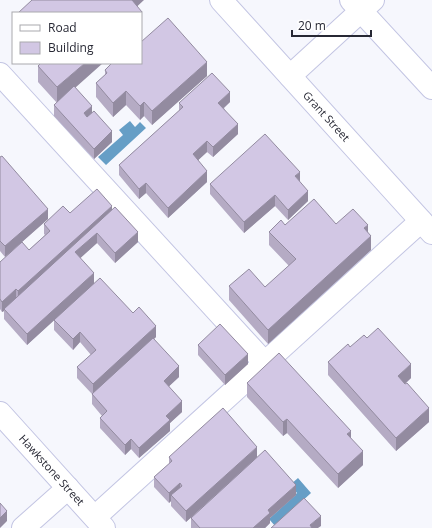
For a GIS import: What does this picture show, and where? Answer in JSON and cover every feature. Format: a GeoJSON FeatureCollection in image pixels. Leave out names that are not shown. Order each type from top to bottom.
{"type":"FeatureCollection","features":[{"type":"Feature","properties":{"kind":"street","name":"Grant Street"},"geometry":{"type":"LineString","coordinates":[[221,0],[426,227]]}},
{"type":"Feature","properties":{"kind":"street"},"geometry":{"type":"LineString","coordinates":[[290,76],[362,4],[432,88]]}},
{"type":"Feature","properties":{"kind":"street"},"geometry":{"type":"LineString","coordinates":[[0,74],[264,362]]}},
{"type":"Feature","properties":{"kind":"street"},"geometry":{"type":"LineString","coordinates":[[99,523],[264,362],[426,227]]}},
{"type":"Feature","properties":{"kind":"street","name":"Hawkstone Street"},"geometry":{"type":"LineString","coordinates":[[0,413],[99,523]]}},
{"type":"Feature","properties":{"kind":"street"},"geometry":{"type":"LineString","coordinates":[[23,528],[68,488]]}},
{"type":"Feature","properties":{"kind":"water"},"geometry":{"type":"Polygon","coordinates":[[[130,121],[135,127],[140,122],[146,128],[106,165],[98,157],[123,135],[119,130],[130,121]]]}},
{"type":"Feature","properties":{"kind":"water"},"geometry":{"type":"Polygon","coordinates":[[[298,478],[311,493],[275,526],[269,519],[297,493],[290,485],[298,478]]]}},
{"type":"Feature","properties":{"kind":"building"},"geometry":{"type":"Polygon","coordinates":[[[32,0],[132,0],[142,12],[19,12],[32,0]]]}},
{"type":"Feature","properties":{"kind":"building"},"geometry":{"type":"Polygon","coordinates":[[[168,18],[207,62],[152,111],[144,102],[140,106],[126,91],[113,103],[96,83],[107,73],[105,70],[111,64],[142,64],[142,41],[168,18]]]}},
{"type":"Feature","properties":{"kind":"building"},"geometry":{"type":"Polygon","coordinates":[[[40,64],[84,64],[57,87],[38,66],[40,64]]]}},
{"type":"Feature","properties":{"kind":"building"},"geometry":{"type":"Polygon","coordinates":[[[212,73],[230,92],[218,103],[238,124],[213,147],[207,141],[193,154],[207,171],[168,208],[146,183],[139,189],[119,165],[183,107],[179,103],[212,73]]]}},
{"type":"Feature","properties":{"kind":"building"},"geometry":{"type":"Polygon","coordinates":[[[74,86],[92,106],[84,113],[87,117],[94,111],[112,131],[94,149],[54,105],[74,86]]]}},
{"type":"Feature","properties":{"kind":"building"},"geometry":{"type":"Polygon","coordinates":[[[265,134],[300,172],[295,176],[308,191],[288,210],[275,195],[244,222],[210,184],[265,134]]]}},
{"type":"Feature","properties":{"kind":"building"},"geometry":{"type":"Polygon","coordinates":[[[2,156],[48,209],[5,246],[0,241],[0,157],[2,156]]]}},
{"type":"Feature","properties":{"kind":"building"},"geometry":{"type":"Polygon","coordinates":[[[97,189],[112,206],[18,291],[16,289],[2,302],[0,299],[0,262],[22,242],[29,250],[50,231],[44,224],[63,206],[70,213],[97,189]]]}},
{"type":"Feature","properties":{"kind":"building"},"geometry":{"type":"Polygon","coordinates":[[[314,199],[336,224],[353,209],[368,225],[364,228],[371,236],[268,330],[229,286],[249,269],[265,287],[296,259],[269,232],[281,220],[285,225],[314,199]]]}},
{"type":"Feature","properties":{"kind":"building"},"geometry":{"type":"Polygon","coordinates":[[[115,207],[138,232],[115,253],[97,233],[75,252],[94,273],[27,334],[4,309],[115,207]]]}},
{"type":"Feature","properties":{"kind":"building"},"geometry":{"type":"Polygon","coordinates":[[[100,278],[133,313],[139,307],[156,326],[93,384],[77,367],[96,350],[80,332],[73,339],[54,320],[100,278]]]}},
{"type":"Feature","properties":{"kind":"building"},"geometry":{"type":"Polygon","coordinates":[[[220,324],[248,354],[225,375],[198,345],[220,324]]]}},
{"type":"Feature","properties":{"kind":"building"},"geometry":{"type":"Polygon","coordinates":[[[378,328],[411,364],[398,376],[405,384],[407,383],[429,408],[396,438],[328,362],[348,344],[350,347],[364,335],[367,338],[378,328]]]}},
{"type":"Feature","properties":{"kind":"building"},"geometry":{"type":"Polygon","coordinates":[[[153,338],[179,366],[164,381],[182,401],[166,416],[170,420],[139,448],[131,439],[125,445],[100,418],[107,411],[92,394],[153,338]]]}},
{"type":"Feature","properties":{"kind":"building"},"geometry":{"type":"Polygon","coordinates":[[[279,353],[351,431],[347,434],[363,451],[338,474],[287,419],[283,422],[247,383],[279,353]]]}},
{"type":"Feature","properties":{"kind":"building"},"geometry":{"type":"Polygon","coordinates":[[[223,408],[257,447],[186,511],[171,495],[182,486],[180,483],[169,493],[154,477],[172,461],[169,457],[223,408]]]}},
{"type":"Feature","properties":{"kind":"building"},"geometry":{"type":"Polygon","coordinates":[[[265,450],[296,485],[268,510],[270,513],[253,528],[200,528],[191,518],[265,450]]]}},
{"type":"Feature","properties":{"kind":"building"},"geometry":{"type":"Polygon","coordinates":[[[304,498],[321,516],[310,525],[312,528],[271,528],[304,498]]]}},
{"type":"Feature","properties":{"kind":"building"},"geometry":{"type":"Polygon","coordinates":[[[0,503],[7,511],[0,518],[0,503]]]}}]}
